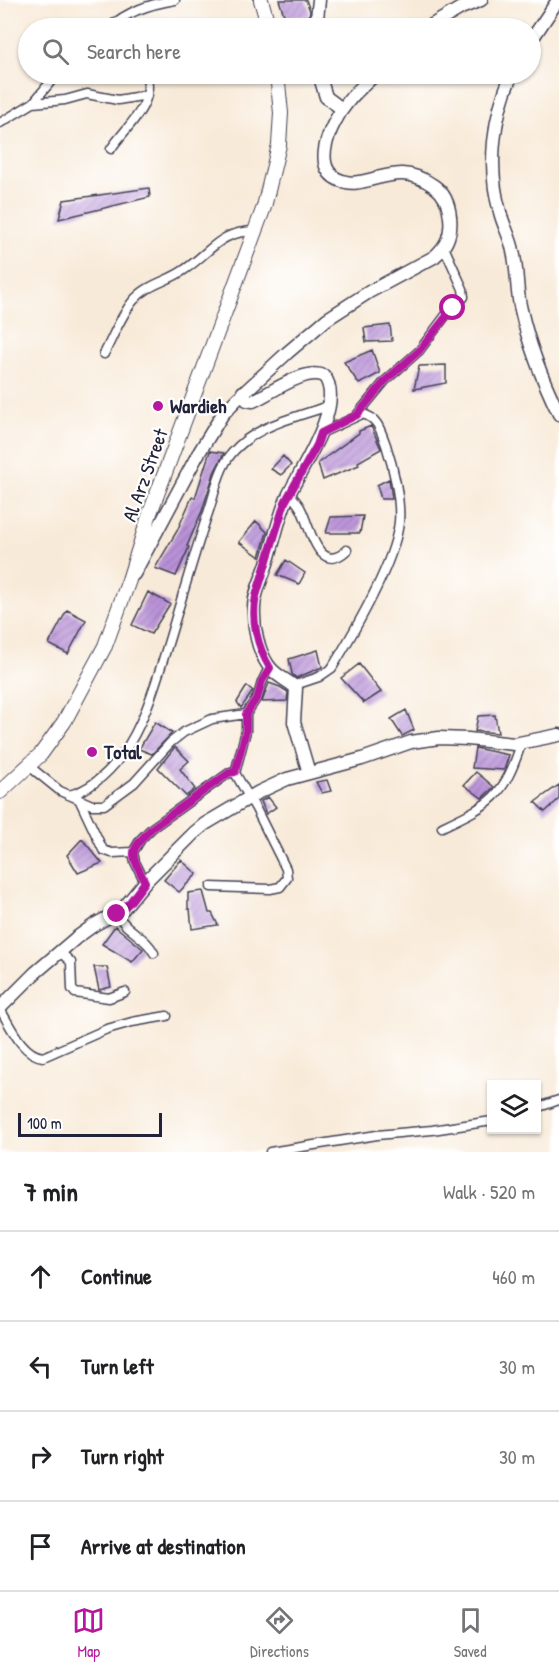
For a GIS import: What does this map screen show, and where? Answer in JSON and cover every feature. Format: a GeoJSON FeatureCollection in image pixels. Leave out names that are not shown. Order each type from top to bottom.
{"type":"FeatureCollection","features":[{"type":"Feature","properties":{"kind":"main road"},"geometry":{"type":"LineString","coordinates":[[261,0],[266,18]]}},
{"type":"Feature","properties":{"kind":"main road","name":"Al Arz Street"},"geometry":{"type":"LineString","coordinates":[[0,792],[41,754],[64,722],[105,646],[150,513],[264,207],[279,145],[281,113],[279,84]]}},
{"type":"Feature","properties":{"kind":"street"},"geometry":{"type":"LineString","coordinates":[[123,18],[138,9],[175,0]]}},
{"type":"Feature","properties":{"kind":"street"},"geometry":{"type":"LineString","coordinates":[[317,18],[319,0]]}},
{"type":"Feature","properties":{"kind":"street"},"geometry":{"type":"LineString","coordinates":[[444,18],[481,0]]}},
{"type":"Feature","properties":{"kind":"street"},"geometry":{"type":"LineString","coordinates":[[541,26],[558,0]]}},
{"type":"Feature","properties":{"kind":"street"},"geometry":{"type":"LineString","coordinates":[[0,123],[33,102],[48,84]]}},
{"type":"Feature","properties":{"kind":"street"},"geometry":{"type":"LineString","coordinates":[[111,149],[143,107],[148,84]]}},
{"type":"Feature","properties":{"kind":"street"},"geometry":{"type":"LineString","coordinates":[[322,84],[326,97],[342,109]]}},
{"type":"Feature","properties":{"kind":"street"},"geometry":{"type":"LineString","coordinates":[[129,580],[152,543],[197,456],[222,415],[243,392],[327,319],[369,292],[434,257],[444,247],[451,232],[449,206],[437,188],[412,174],[394,174],[359,183],[349,183],[336,178],[328,171],[324,149],[333,123],[342,109],[366,84]]}},
{"type":"Feature","properties":{"kind":"street"},"geometry":{"type":"LineString","coordinates":[[508,84],[496,125],[494,177],[496,199],[513,250],[520,308],[524,322],[537,363],[559,414]]}},
{"type":"Feature","properties":{"kind":"street"},"geometry":{"type":"LineString","coordinates":[[33,102],[65,100],[87,94],[117,100],[147,95]]}},
{"type":"Feature","properties":{"kind":"street"},"geometry":{"type":"LineString","coordinates":[[104,354],[128,308],[147,288],[185,270],[212,245],[226,236],[238,232],[256,231]]}},
{"type":"Feature","properties":{"kind":"street"},"geometry":{"type":"LineString","coordinates":[[357,415],[385,381],[419,351],[446,315],[464,297],[464,292],[444,247]]}},
{"type":"Feature","properties":{"kind":"street"},"geometry":{"type":"LineString","coordinates":[[243,392],[247,400],[253,401],[309,374],[321,374],[330,387],[321,433],[313,453],[289,493],[254,606],[260,649],[270,668],[278,677],[296,688]]}},
{"type":"Feature","properties":{"kind":"street"},"geometry":{"type":"LineString","coordinates":[[69,795],[86,787],[108,771],[132,739],[153,691],[200,536],[225,463],[239,446],[254,434],[328,406]]}},
{"type":"Feature","properties":{"kind":"street"},"geometry":{"type":"LineString","coordinates":[[309,773],[294,722],[296,688],[298,684],[326,674],[332,668],[381,576],[399,525],[400,509],[389,453],[381,430],[371,417],[357,415],[321,433]]}},
{"type":"Feature","properties":{"kind":"street"},"geometry":{"type":"LineString","coordinates":[[289,493],[302,510],[319,551],[331,557],[338,556],[347,550]]}},
{"type":"Feature","properties":{"kind":"street"},"geometry":{"type":"LineString","coordinates":[[211,887],[270,890],[280,887],[287,878],[286,869],[235,772],[246,731],[246,714],[258,696],[262,681],[270,668]]}},
{"type":"Feature","properties":{"kind":"street"},"geometry":{"type":"LineString","coordinates":[[30,766],[53,787],[98,806],[108,803],[139,778],[177,736],[212,719],[246,714]]}},
{"type":"Feature","properties":{"kind":"street"},"geometry":{"type":"LineString","coordinates":[[167,1016],[107,1029],[43,1057],[27,1049],[0,1009],[35,973],[85,931],[117,914],[194,833],[249,797],[287,780],[426,739],[468,739],[521,744],[559,735]]}},
{"type":"Feature","properties":{"kind":"street"},"geometry":{"type":"LineString","coordinates":[[442,827],[488,802],[500,790],[509,776],[521,744]]}},
{"type":"Feature","properties":{"kind":"street"},"geometry":{"type":"LineString","coordinates":[[145,882],[135,862],[134,852],[141,839],[152,828],[229,773],[235,772]]}},
{"type":"Feature","properties":{"kind":"street"},"geometry":{"type":"LineString","coordinates":[[79,799],[103,850],[112,853],[134,852]]}},
{"type":"Feature","properties":{"kind":"street"},"geometry":{"type":"LineString","coordinates":[[117,914],[121,922],[148,944],[154,953]]}},
{"type":"Feature","properties":{"kind":"street"},"geometry":{"type":"LineString","coordinates":[[60,952],[70,962],[72,988],[75,993],[109,998],[125,992]]}},
{"type":"Feature","properties":{"kind":"street"},"geometry":{"type":"LineString","coordinates":[[541,1107],[559,1100]]}},
{"type":"Feature","properties":{"kind":"street"},"geometry":{"type":"LineString","coordinates":[[270,1152],[377,1135],[487,1122]]}},
{"type":"Feature","properties":{"kind":"building"},"geometry":{"type":"Polygon","coordinates":[[[279,0],[306,0],[310,11],[309,16],[285,18],[279,0]]]}},
{"type":"Feature","properties":{"kind":"building"},"geometry":{"type":"Polygon","coordinates":[[[149,188],[150,197],[59,219],[64,200],[149,188]]]}},
{"type":"Feature","properties":{"kind":"building"},"geometry":{"type":"Polygon","coordinates":[[[390,325],[392,341],[366,342],[364,328],[390,325]]]}},
{"type":"Feature","properties":{"kind":"building"},"geometry":{"type":"Polygon","coordinates":[[[372,350],[380,373],[359,384],[344,362],[372,350]]]}},
{"type":"Feature","properties":{"kind":"building"},"geometry":{"type":"Polygon","coordinates":[[[446,365],[446,383],[414,389],[419,366],[446,365]]]}},
{"type":"Feature","properties":{"kind":"building"},"geometry":{"type":"Polygon","coordinates":[[[371,426],[381,449],[358,462],[359,465],[323,480],[318,463],[359,431],[371,426]]]}},
{"type":"Feature","properties":{"kind":"building"},"geometry":{"type":"Polygon","coordinates":[[[210,451],[224,453],[214,473],[202,511],[187,546],[189,547],[176,576],[155,568],[177,531],[192,497],[195,498],[210,451]]]}},
{"type":"Feature","properties":{"kind":"building"},"geometry":{"type":"Polygon","coordinates":[[[283,456],[291,465],[281,475],[271,469],[283,456]]]}},
{"type":"Feature","properties":{"kind":"building"},"geometry":{"type":"Polygon","coordinates":[[[389,479],[392,499],[381,499],[377,485],[389,479]]]}},
{"type":"Feature","properties":{"kind":"building"},"geometry":{"type":"Polygon","coordinates":[[[363,516],[360,533],[326,533],[331,517],[363,516]]]}},
{"type":"Feature","properties":{"kind":"building"},"geometry":{"type":"Polygon","coordinates":[[[256,521],[267,532],[260,557],[239,542],[256,521]]]}},
{"type":"Feature","properties":{"kind":"building"},"geometry":{"type":"Polygon","coordinates":[[[286,560],[305,573],[299,584],[277,575],[286,560]]]}},
{"type":"Feature","properties":{"kind":"building"},"geometry":{"type":"Polygon","coordinates":[[[148,592],[170,604],[151,634],[132,625],[148,592]]]}},
{"type":"Feature","properties":{"kind":"building"},"geometry":{"type":"Polygon","coordinates":[[[67,610],[86,620],[68,654],[49,644],[67,610]]]}},
{"type":"Feature","properties":{"kind":"building"},"geometry":{"type":"Polygon","coordinates":[[[318,650],[322,667],[296,678],[292,674],[289,659],[318,650]]]}},
{"type":"Feature","properties":{"kind":"building"},"geometry":{"type":"Polygon","coordinates":[[[359,664],[381,692],[364,703],[341,678],[359,664]]]}},
{"type":"Feature","properties":{"kind":"building"},"geometry":{"type":"Polygon","coordinates":[[[269,683],[288,692],[287,701],[262,702],[269,683]]]}},
{"type":"Feature","properties":{"kind":"building"},"geometry":{"type":"Polygon","coordinates":[[[247,686],[253,691],[241,708],[237,702],[247,686]]]}},
{"type":"Feature","properties":{"kind":"building"},"geometry":{"type":"Polygon","coordinates":[[[406,710],[414,730],[402,736],[391,719],[406,710]]]}},
{"type":"Feature","properties":{"kind":"building"},"geometry":{"type":"Polygon","coordinates":[[[495,715],[498,733],[475,731],[478,716],[495,715]]]}},
{"type":"Feature","properties":{"kind":"building"},"geometry":{"type":"Polygon","coordinates":[[[155,722],[172,733],[152,754],[139,749],[155,722]]]}},
{"type":"Feature","properties":{"kind":"building"},"geometry":{"type":"Polygon","coordinates":[[[175,747],[189,761],[180,769],[195,789],[186,796],[158,768],[175,747]]]}},
{"type":"Feature","properties":{"kind":"building"},"geometry":{"type":"Polygon","coordinates":[[[475,748],[509,755],[504,770],[472,768],[475,748]]]}},
{"type":"Feature","properties":{"kind":"building"},"geometry":{"type":"Polygon","coordinates":[[[476,772],[494,787],[482,798],[464,785],[476,772]]]}},
{"type":"Feature","properties":{"kind":"building"},"geometry":{"type":"Polygon","coordinates":[[[327,780],[331,791],[322,793],[316,782],[327,780]]]}},
{"type":"Feature","properties":{"kind":"building"},"geometry":{"type":"Polygon","coordinates":[[[559,785],[559,799],[545,812],[535,802],[559,785]]]}},
{"type":"Feature","properties":{"kind":"building"},"geometry":{"type":"Polygon","coordinates":[[[268,797],[276,807],[266,814],[261,801],[268,797]]]}},
{"type":"Feature","properties":{"kind":"building"},"geometry":{"type":"Polygon","coordinates":[[[82,839],[102,863],[78,873],[67,855],[82,839]]]}},
{"type":"Feature","properties":{"kind":"building"},"geometry":{"type":"Polygon","coordinates":[[[181,860],[197,874],[179,892],[164,880],[181,860]]]}},
{"type":"Feature","properties":{"kind":"building"},"geometry":{"type":"Polygon","coordinates":[[[203,891],[209,913],[212,913],[218,925],[192,929],[188,893],[203,891]]]}},
{"type":"Feature","properties":{"kind":"building"},"geometry":{"type":"Polygon","coordinates":[[[115,926],[143,949],[132,962],[102,944],[115,926]]]}},
{"type":"Feature","properties":{"kind":"building"},"geometry":{"type":"Polygon","coordinates":[[[94,967],[107,967],[111,987],[99,990],[94,967]]]}},
{"type":"Feature","properties":{"kind":"place","name":"Wardieh"},"geometry":{"type":"Point","coordinates":[158,406]}},
{"type":"Feature","properties":{"kind":"place","name":"Total"},"geometry":{"type":"Point","coordinates":[92,752]}},
{"type":"Feature","properties":{"kind":"route"},"geometry":{"type":"LineString","coordinates":[[117,914],[130,902],[145,882],[133,856],[141,839],[152,828],[217,784],[229,773],[235,772],[246,731],[246,714],[258,696],[262,681],[270,668],[260,649],[257,637],[254,606],[256,596],[285,502],[317,445],[321,433],[357,415],[385,381],[415,356],[453,308]]}}]}
